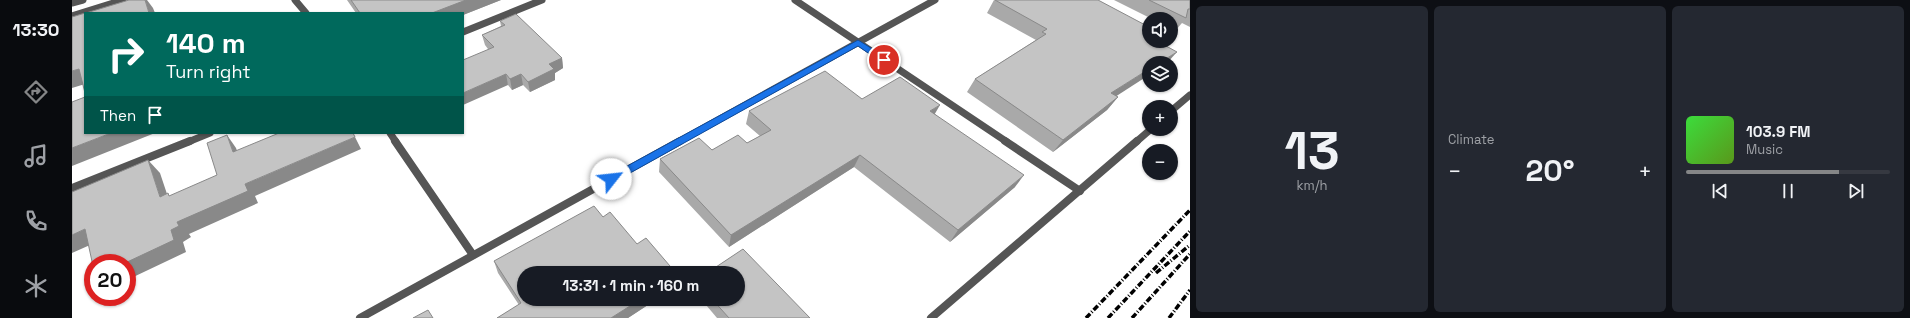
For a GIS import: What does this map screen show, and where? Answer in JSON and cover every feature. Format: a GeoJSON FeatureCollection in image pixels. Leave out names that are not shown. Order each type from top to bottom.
{"type":"FeatureCollection","features":[{"type":"Feature","properties":{"kind":"lane"},"geometry":{"type":"LineString","coordinates":[[72,3],[83,0]]}},
{"type":"Feature","properties":{"kind":"lane"},"geometry":{"type":"LineString","coordinates":[[85,12],[123,0]]}},
{"type":"Feature","properties":{"kind":"lane"},"geometry":{"type":"LineString","coordinates":[[297,0],[305,12]]}},
{"type":"Feature","properties":{"kind":"lane"},"geometry":{"type":"LineString","coordinates":[[464,32],[542,0]]}},
{"type":"Feature","properties":{"kind":"lane"},"geometry":{"type":"LineString","coordinates":[[795,0],[1080,191]]}},
{"type":"Feature","properties":{"kind":"lane"},"geometry":{"type":"LineString","coordinates":[[360,318],[935,0]]}},
{"type":"Feature","properties":{"kind":"lane"},"geometry":{"type":"LineString","coordinates":[[72,16],[84,12]]}},
{"type":"Feature","properties":{"kind":"lane"},"geometry":{"type":"LineString","coordinates":[[1178,106],[1190,95]]}},
{"type":"Feature","properties":{"kind":"lane"},"geometry":{"type":"LineString","coordinates":[[72,188],[207,134]]}},
{"type":"Feature","properties":{"kind":"lane"},"geometry":{"type":"LineString","coordinates":[[391,134],[473,255]]}},
{"type":"Feature","properties":{"kind":"lane"},"geometry":{"type":"LineString","coordinates":[[931,318],[1143,136]]}},
{"type":"Feature","properties":{"kind":"building"},"geometry":{"type":"Polygon","coordinates":[[[129,0],[145,0],[149,12],[89,12],[129,0]]]}},
{"type":"Feature","properties":{"kind":"building"},"geometry":{"type":"Polygon","coordinates":[[[351,0],[466,0],[435,12],[359,12],[351,0]]]}},
{"type":"Feature","properties":{"kind":"building"},"geometry":{"type":"Polygon","coordinates":[[[995,0],[1098,0],[1142,23],[1142,48],[1170,48],[1177,52],[1170,56],[1142,56],[1142,73],[1111,93],[1118,97],[1063,140],[975,79],[1046,34],[1042,32],[1047,29],[995,0]]]}},
{"type":"Feature","properties":{"kind":"building"},"geometry":{"type":"Polygon","coordinates":[[[1149,0],[1190,0],[1190,9],[1188,9],[1186,18],[1178,14],[1178,12],[1174,12],[1149,0]]]}},
{"type":"Feature","properties":{"kind":"building"},"geometry":{"type":"Polygon","coordinates":[[[84,13],[84,89],[79,69],[72,71],[72,17],[84,13]]]}},
{"type":"Feature","properties":{"kind":"building"},"geometry":{"type":"Polygon","coordinates":[[[516,14],[562,58],[549,64],[554,69],[528,82],[521,74],[510,79],[506,74],[464,93],[464,60],[494,47],[482,35],[505,25],[500,21],[516,14]]]}},
{"type":"Feature","properties":{"kind":"building"},"geometry":{"type":"Polygon","coordinates":[[[825,71],[862,99],[900,77],[940,105],[930,111],[1024,175],[958,230],[860,155],[731,235],[660,159],[699,138],[712,150],[738,135],[747,143],[771,130],[749,111],[825,71]]]}},
{"type":"Feature","properties":{"kind":"building"},"geometry":{"type":"Polygon","coordinates":[[[84,97],[84,134],[108,134],[72,148],[72,102],[84,97]]]}},
{"type":"Feature","properties":{"kind":"building"},"geometry":{"type":"Polygon","coordinates":[[[277,134],[354,134],[355,137],[245,184],[248,191],[177,222],[179,226],[171,230],[174,240],[136,258],[136,254],[90,254],[85,229],[72,235],[72,192],[148,160],[160,197],[168,193],[169,196],[217,175],[207,143],[227,135],[233,152],[277,134]]]}},
{"type":"Feature","properties":{"kind":"building"},"geometry":{"type":"Polygon","coordinates":[[[594,206],[603,217],[610,212],[637,244],[646,238],[670,266],[517,266],[517,297],[494,261],[594,206]]]}},
{"type":"Feature","properties":{"kind":"building"},"geometry":{"type":"Polygon","coordinates":[[[743,249],[810,318],[729,318],[718,306],[745,306],[745,266],[718,266],[743,249]]]}},
{"type":"Feature","properties":{"kind":"building"},"geometry":{"type":"Polygon","coordinates":[[[517,306],[630,306],[611,318],[497,318],[517,306]]]}},
{"type":"Feature","properties":{"kind":"building"},"geometry":{"type":"Polygon","coordinates":[[[428,310],[433,318],[413,318],[428,310]]]}},
{"type":"Feature","properties":{"kind":"railway"},"geometry":{"type":"LineString","coordinates":[[1086,318],[1190,210]]}},
{"type":"Feature","properties":{"kind":"railway"},"geometry":{"type":"LineString","coordinates":[[1108,318],[1190,231]]}},
{"type":"Feature","properties":{"kind":"railway"},"geometry":{"type":"LineString","coordinates":[[1156,273],[1190,245]]}},
{"type":"Feature","properties":{"kind":"railway"},"geometry":{"type":"LineString","coordinates":[[1132,318],[1190,254]]}},
{"type":"Feature","properties":{"kind":"railway"},"geometry":{"type":"LineString","coordinates":[[1169,318],[1190,290]]}},
{"type":"Feature","properties":{"kind":"route"},"geometry":{"type":"LineString","coordinates":[[611,179],[858,42],[884,60]]}}]}
